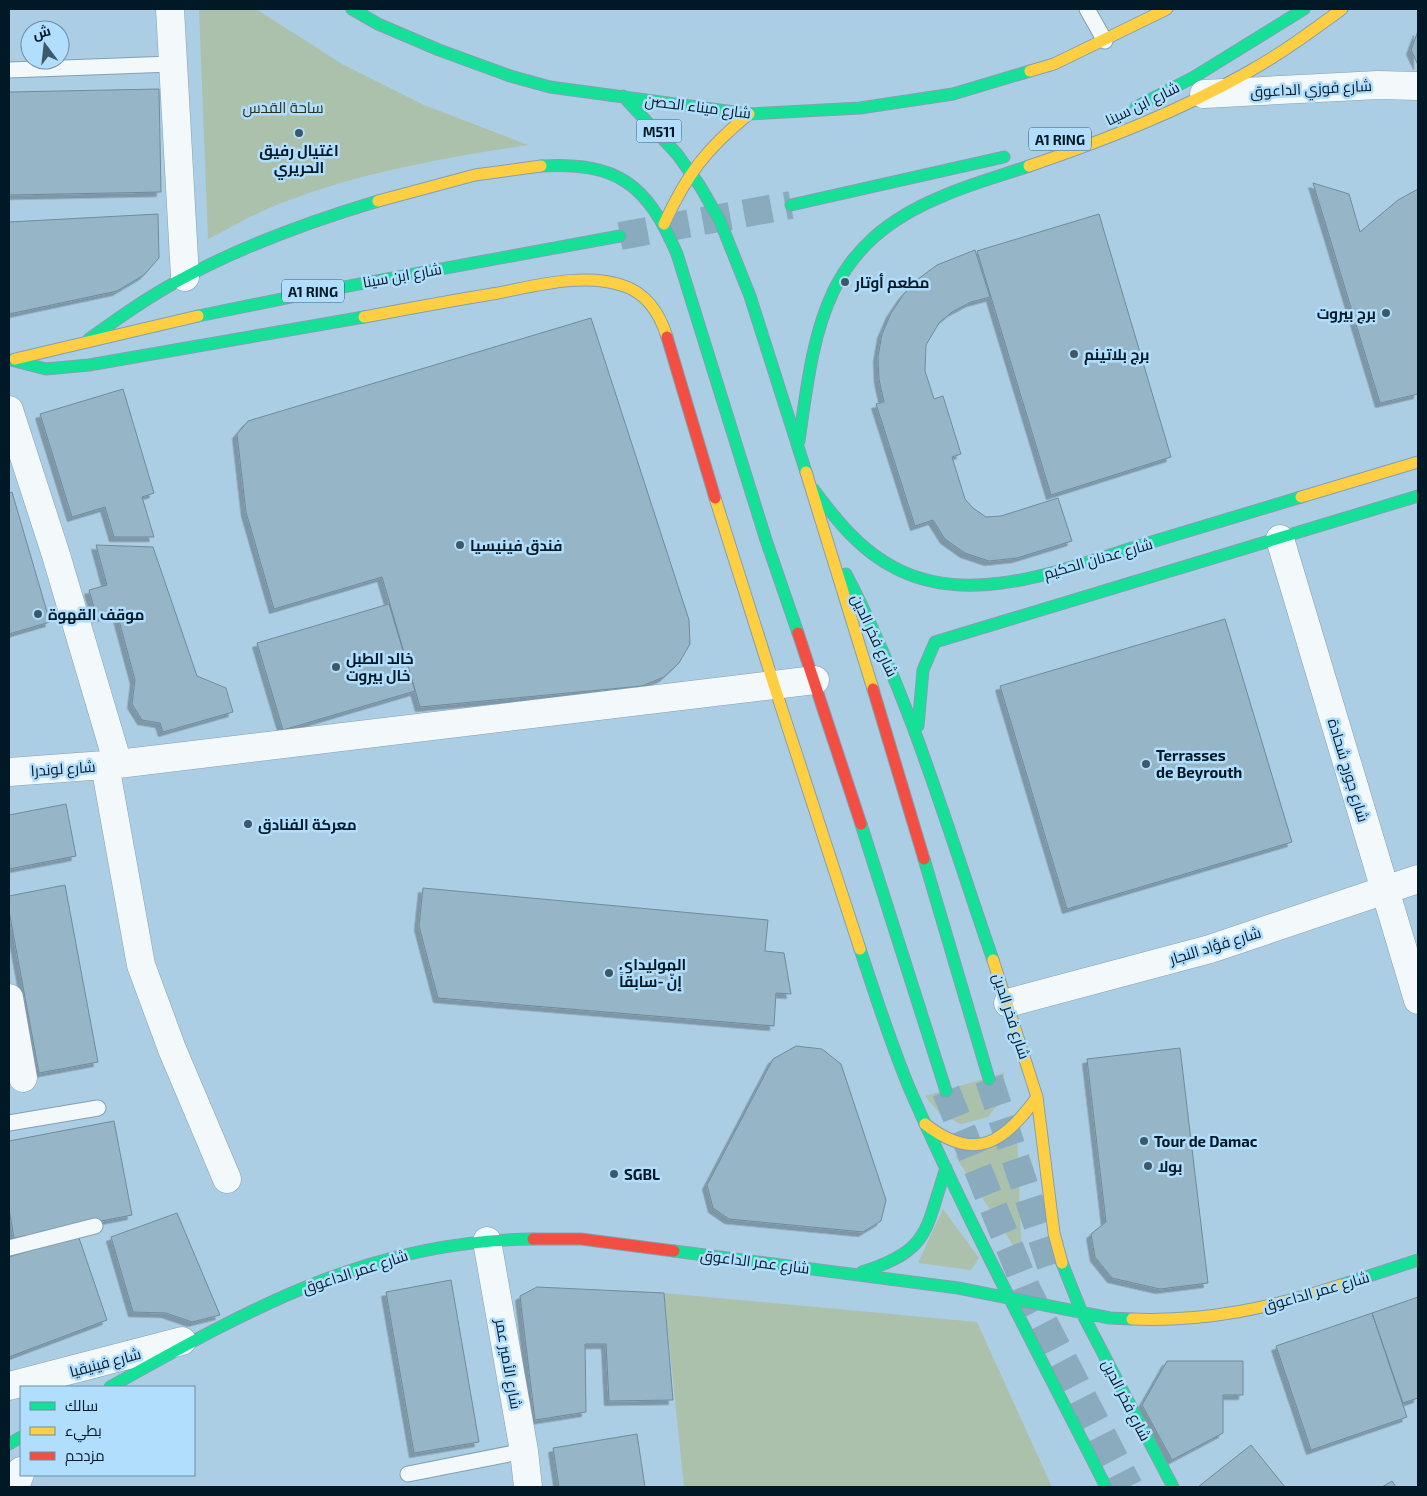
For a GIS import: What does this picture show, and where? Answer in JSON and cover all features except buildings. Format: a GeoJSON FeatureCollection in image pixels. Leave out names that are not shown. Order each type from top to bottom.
{"type":"FeatureCollection","features":[{"type":"Feature","properties":{"kind":"main road","name":"شارع ميناء الحصن"},"geometry":{"type":"LineString","coordinates":[[352,9],[378,24],[416,41],[510,76],[550,87],[749,114],[823,111],[905,103],[985,86],[1054,64],[1105,41],[1167,9]]}},
{"type":"Feature","properties":{"kind":"main road","name":"شارع ابن سينا"},"geometry":{"type":"LineString","coordinates":[[1127,111],[1194,77],[1304,9]]}},
{"type":"Feature","properties":{"kind":"main road"},"geometry":{"type":"LineString","coordinates":[[798,450],[810,369],[822,313],[840,274],[873,236],[918,207],[944,194],[1114,137],[1204,94],[1265,62],[1342,9]]}},
{"type":"Feature","properties":{"kind":"main road","name":"M511"},"geometry":{"type":"LineString","coordinates":[[623,96],[662,134],[690,171]]}},
{"type":"Feature","properties":{"kind":"main road"},"geometry":{"type":"LineString","coordinates":[[664,224],[690,171],[707,149],[749,114]]}},
{"type":"Feature","properties":{"kind":"main road","name":"A1 RING"},"geometry":{"type":"LineString","coordinates":[[792,206],[1012,154]]}},
{"type":"Feature","properties":{"kind":"main road"},"geometry":{"type":"LineString","coordinates":[[89,339],[137,305],[185,277],[220,260],[345,210],[445,182],[521,168],[552,165],[602,170],[638,189],[664,224],[688,288],[766,540],[815,680],[946,1091]]}},
{"type":"Feature","properties":{"kind":"main road"},"geometry":{"type":"LineString","coordinates":[[690,171],[719,219],[738,263],[831,547],[989,1079]]}},
{"type":"Feature","properties":{"kind":"main road","name":"شارع ابن سينا"},"geometry":{"type":"LineString","coordinates":[[10,360],[89,339],[321,290],[620,236]]}},
{"type":"Feature","properties":{"kind":"main road"},"geometry":{"type":"LineString","coordinates":[[10,360],[46,369],[89,365],[536,287],[596,280],[622,284],[647,299],[657,310],[663,324],[750,614],[887,1030],[925,1124],[946,1168],[1013,1298],[1106,1487]]}},
{"type":"Feature","properties":{"kind":"main road","name":"شارع عدنان الحكيم"},"geometry":{"type":"LineString","coordinates":[[808,481],[840,524],[870,554],[911,577],[966,586],[998,584],[1033,577],[1418,462]]}},
{"type":"Feature","properties":{"kind":"main road"},"geometry":{"type":"LineString","coordinates":[[917,735],[923,670],[935,642],[1418,496]]}},
{"type":"Feature","properties":{"kind":"main road","name":"شارع فخر الدين"},"geometry":{"type":"LineString","coordinates":[[831,547],[881,643],[917,735],[1008,1003],[1037,1097],[1054,1233],[1063,1268],[1082,1313],[1173,1487]]}},
{"type":"Feature","properties":{"kind":"main road"},"geometry":{"type":"LineString","coordinates":[[925,1124],[945,1141],[965,1145],[982,1144],[1009,1132],[1037,1097]]}},
{"type":"Feature","properties":{"kind":"main road"},"geometry":{"type":"LineString","coordinates":[[857,1274],[883,1267],[898,1260],[919,1244],[930,1221],[946,1168]]}},
{"type":"Feature","properties":{"kind":"main road","name":"شارع عمر الداعوق"},"geometry":{"type":"LineString","coordinates":[[112,1386],[201,1336],[289,1293],[336,1275],[411,1252],[448,1245],[487,1241],[581,1239],[857,1274],[1013,1298],[1110,1318],[1160,1320],[1221,1316],[1288,1303],[1418,1260]]}},
{"type":"Feature","properties":{"kind":"main road"},"geometry":{"type":"LineString","coordinates":[[9,1444],[20,1438]]}},
{"type":"Feature","properties":{"kind":"street"},"geometry":{"type":"LineString","coordinates":[[170,9],[185,277]]}},
{"type":"Feature","properties":{"kind":"street","name":"شارع فوزي الداعوق"},"geometry":{"type":"LineString","coordinates":[[1204,94],[1378,85],[1418,86]]}},
{"type":"Feature","properties":{"kind":"street"},"geometry":{"type":"LineString","coordinates":[[9,410],[56,555],[112,765],[140,965],[172,1049],[227,1179]]}},
{"type":"Feature","properties":{"kind":"street","name":"شارع جورج شحادة"},"geometry":{"type":"LineString","coordinates":[[1280,539],[1418,1000]]}},
{"type":"Feature","properties":{"kind":"street","name":"شارع لوندرا"},"geometry":{"type":"LineString","coordinates":[[9,772],[112,765],[815,680]]}},
{"type":"Feature","properties":{"kind":"street","name":"شارع فؤاد النجار"},"geometry":{"type":"LineString","coordinates":[[1008,1003],[1210,949],[1418,879]]}},
{"type":"Feature","properties":{"kind":"street"},"geometry":{"type":"LineString","coordinates":[[9,998],[23,1078]]}},
{"type":"Feature","properties":{"kind":"street","name":"شارع الأمير عمر"},"geometry":{"type":"LineString","coordinates":[[487,1241],[524,1451],[528,1487]]}},
{"type":"Feature","properties":{"kind":"street","name":"شارع فينيقيا"},"geometry":{"type":"LineString","coordinates":[[9,1386],[201,1336]]}},
{"type":"Feature","properties":{"kind":"street"},"geometry":{"type":"LineString","coordinates":[[15,1487],[20,1474]]}},
{"type":"Feature","properties":{"kind":"lane"},"geometry":{"type":"LineString","coordinates":[[1087,9],[1105,41]]}},
{"type":"Feature","properties":{"kind":"lane"},"geometry":{"type":"LineString","coordinates":[[9,70],[172,64]]}},
{"type":"Feature","properties":{"kind":"lane"},"geometry":{"type":"LineString","coordinates":[[9,1123],[98,1108]]}},
{"type":"Feature","properties":{"kind":"lane"},"geometry":{"type":"LineString","coordinates":[[9,1248],[95,1226]]}},
{"type":"Feature","properties":{"kind":"lane"},"geometry":{"type":"LineString","coordinates":[[408,1474],[524,1451]]}},
{"type":"Feature","properties":{"kind":"green space","name":"ساحة القدس"},"geometry":{"type":"Polygon","coordinates":[[[199,9],[256,9],[342,64],[424,105],[528,145],[428,162],[362,177],[297,197],[265,210],[208,239],[199,9]]]}},
{"type":"Feature","properties":{"kind":"green space"},"geometry":{"type":"Polygon","coordinates":[[[1004,1073],[1002,1099],[988,1117],[961,1124],[940,1114],[925,1096],[1004,1073]]]}},
{"type":"Feature","properties":{"kind":"green space"},"geometry":{"type":"Polygon","coordinates":[[[1017,1135],[1022,1259],[955,1156],[1017,1135]]]}},
{"type":"Feature","properties":{"kind":"green space"},"geometry":{"type":"Polygon","coordinates":[[[943,1209],[979,1258],[971,1270],[918,1263],[943,1209]]]}},
{"type":"Feature","properties":{"kind":"green space"},"geometry":{"type":"Polygon","coordinates":[[[664,1293],[977,1322],[1052,1487],[684,1487],[664,1293]]]}},
{"type":"Feature","properties":{"kind":"tunnel"},"geometry":{"type":"LineString","coordinates":[[620,236],[791,205]]}},
{"type":"Feature","properties":{"kind":"tunnel"},"geometry":{"type":"LineString","coordinates":[[989,1079],[1054,1275]]}},
{"type":"Feature","properties":{"kind":"tunnel"},"geometry":{"type":"LineString","coordinates":[[946,1091],[1027,1290],[1129,1487]]}},
{"type":"Feature","properties":{"kind":"traffic: fast"},"geometry":{"type":"LineString","coordinates":[[352,9],[378,24],[439,50],[510,76],[550,87],[749,114],[860,108],[953,94],[1030,71]]}},
{"type":"Feature","properties":{"kind":"traffic: fast"},"geometry":{"type":"LineString","coordinates":[[1136,107],[1194,77],[1304,9]]}},
{"type":"Feature","properties":{"kind":"traffic: fast"},"geometry":{"type":"LineString","coordinates":[[623,96],[677,154],[700,186],[720,221],[750,296],[806,472]]}},
{"type":"Feature","properties":{"kind":"traffic: fast"},"geometry":{"type":"LineString","coordinates":[[791,205],[1004,157]]}},
{"type":"Feature","properties":{"kind":"traffic: fast"},"geometry":{"type":"LineString","coordinates":[[541,166],[591,168],[627,182],[641,194],[654,210],[666,230],[677,254],[766,540],[798,633]]}},
{"type":"Feature","properties":{"kind":"traffic: fast"},"geometry":{"type":"LineString","coordinates":[[799,441],[811,362],[820,326],[832,294],[849,265],[872,239],[903,216],[953,192],[1029,166]]}},
{"type":"Feature","properties":{"kind":"traffic: fast"},"geometry":{"type":"LineString","coordinates":[[89,339],[153,295],[200,269],[300,227],[378,201]]}},
{"type":"Feature","properties":{"kind":"traffic: fast"},"geometry":{"type":"LineString","coordinates":[[198,316],[316,292],[620,236]]}},
{"type":"Feature","properties":{"kind":"traffic: fast"},"geometry":{"type":"LineString","coordinates":[[11,360],[46,369],[89,365],[364,317]]}},
{"type":"Feature","properties":{"kind":"traffic: fast"},"geometry":{"type":"LineString","coordinates":[[814,490],[850,534],[882,561],[925,580],[956,585],[988,584],[1053,573],[1301,497]]}},
{"type":"Feature","properties":{"kind":"traffic: fast"},"geometry":{"type":"LineString","coordinates":[[918,726],[923,670],[935,642],[1418,496]]}},
{"type":"Feature","properties":{"kind":"traffic: fast"},"geometry":{"type":"LineString","coordinates":[[846,574],[890,668],[909,716],[944,813],[993,960]]}},
{"type":"Feature","properties":{"kind":"traffic: fast"},"geometry":{"type":"LineString","coordinates":[[861,824],[946,1091]]}},
{"type":"Feature","properties":{"kind":"traffic: fast"},"geometry":{"type":"LineString","coordinates":[[924,859],[989,1079]]}},
{"type":"Feature","properties":{"kind":"traffic: fast"},"geometry":{"type":"LineString","coordinates":[[860,949],[884,1021],[911,1092],[981,1242],[1106,1487]]}},
{"type":"Feature","properties":{"kind":"traffic: fast"},"geometry":{"type":"LineString","coordinates":[[862,1272],[885,1264],[901,1255],[913,1246],[922,1235],[934,1207],[946,1168]]}},
{"type":"Feature","properties":{"kind":"traffic: fast"},"geometry":{"type":"LineString","coordinates":[[112,1386],[262,1306],[364,1266],[417,1252],[473,1243],[533,1239]]}},
{"type":"Feature","properties":{"kind":"traffic: fast"},"geometry":{"type":"LineString","coordinates":[[674,1251],[958,1288],[1110,1318],[1132,1319]]}},
{"type":"Feature","properties":{"kind":"traffic: fast"},"geometry":{"type":"LineString","coordinates":[[1341,1285],[1418,1260]]}},
{"type":"Feature","properties":{"kind":"traffic: fast"},"geometry":{"type":"LineString","coordinates":[[1062,1263],[1082,1313],[1173,1487]]}},
{"type":"Feature","properties":{"kind":"traffic: fast"},"geometry":{"type":"LineString","coordinates":[[9,1444],[20,1438]]}},
{"type":"Feature","properties":{"kind":"traffic: slow"},"geometry":{"type":"LineString","coordinates":[[1030,71],[1054,64],[1167,9]]}},
{"type":"Feature","properties":{"kind":"traffic: slow"},"geometry":{"type":"LineString","coordinates":[[1029,166],[1114,135],[1224,86],[1274,57],[1342,9]]}},
{"type":"Feature","properties":{"kind":"traffic: slow"},"geometry":{"type":"LineString","coordinates":[[664,224],[672,206],[699,163],[721,139],[749,114]]}},
{"type":"Feature","properties":{"kind":"traffic: slow"},"geometry":{"type":"LineString","coordinates":[[378,201],[475,175],[541,166]]}},
{"type":"Feature","properties":{"kind":"traffic: slow"},"geometry":{"type":"LineString","coordinates":[[364,317],[557,282],[574,280],[606,281],[630,288],[645,298],[656,312],[667,337]]}},
{"type":"Feature","properties":{"kind":"traffic: slow"},"geometry":{"type":"LineString","coordinates":[[15,359],[198,316]]}},
{"type":"Feature","properties":{"kind":"traffic: slow"},"geometry":{"type":"LineString","coordinates":[[1301,497],[1418,462]]}},
{"type":"Feature","properties":{"kind":"traffic: slow"},"geometry":{"type":"LineString","coordinates":[[806,472],[873,689]]}},
{"type":"Feature","properties":{"kind":"traffic: slow"},"geometry":{"type":"LineString","coordinates":[[715,498],[774,685]]}},
{"type":"Feature","properties":{"kind":"traffic: slow"},"geometry":{"type":"LineString","coordinates":[[774,685],[860,949]]}},
{"type":"Feature","properties":{"kind":"traffic: slow"},"geometry":{"type":"LineString","coordinates":[[993,960],[1037,1097],[1054,1233],[1062,1263]]}},
{"type":"Feature","properties":{"kind":"traffic: slow"},"geometry":{"type":"LineString","coordinates":[[925,1124],[943,1136],[959,1143],[974,1145],[987,1142],[1000,1136],[1013,1126],[1037,1097]]}},
{"type":"Feature","properties":{"kind":"traffic: slow"},"geometry":{"type":"LineString","coordinates":[[1132,1319],[1186,1318],[1238,1312],[1264,1307],[1341,1285]]}},
{"type":"Feature","properties":{"kind":"traffic: jam"},"geometry":{"type":"LineString","coordinates":[[667,337],[715,498]]}},
{"type":"Feature","properties":{"kind":"traffic: jam"},"geometry":{"type":"LineString","coordinates":[[798,633],[861,824]]}},
{"type":"Feature","properties":{"kind":"traffic: jam"},"geometry":{"type":"LineString","coordinates":[[873,689],[924,859]]}},
{"type":"Feature","properties":{"kind":"traffic: jam"},"geometry":{"type":"LineString","coordinates":[[533,1239],[581,1239],[674,1251]]}},
{"type":"Feature","properties":{"kind":"place","name":"اغتيال رفيق الحريري"},"geometry":{"type":"Point","coordinates":[299,133]}},
{"type":"Feature","properties":{"kind":"place","name":"مطعم أوتار"},"geometry":{"type":"Point","coordinates":[845,282]}},
{"type":"Feature","properties":{"kind":"place","name":"برج بيروت"},"geometry":{"type":"Point","coordinates":[1386,313]}},
{"type":"Feature","properties":{"kind":"place","name":"برج بلاتينم"},"geometry":{"type":"Point","coordinates":[1074,354]}},
{"type":"Feature","properties":{"kind":"place","name":"فندق فينيسيا"},"geometry":{"type":"Point","coordinates":[460,545]}},
{"type":"Feature","properties":{"kind":"place","name":"موقف القهوة"},"geometry":{"type":"Point","coordinates":[38,614]}},
{"type":"Feature","properties":{"kind":"place","name":"خالد الطبل خال بيروت"},"geometry":{"type":"Point","coordinates":[336,667]}},
{"type":"Feature","properties":{"kind":"place","name":"Terrasses de Beyrouth"},"geometry":{"type":"Point","coordinates":[1146,764]}},
{"type":"Feature","properties":{"kind":"place","name":"معركة الفنادق"},"geometry":{"type":"Point","coordinates":[248,824]}},
{"type":"Feature","properties":{"kind":"place","name":"الهوليداي إنّ -سابقاً"},"geometry":{"type":"Point","coordinates":[609,973]}},
{"type":"Feature","properties":{"kind":"place","name":"Tour de Damac"},"geometry":{"type":"Point","coordinates":[1144,1141]}},
{"type":"Feature","properties":{"kind":"place","name":"بولا"},"geometry":{"type":"Point","coordinates":[1148,1166]}},
{"type":"Feature","properties":{"kind":"place","name":"SGBL"},"geometry":{"type":"Point","coordinates":[614,1174]}}]}
